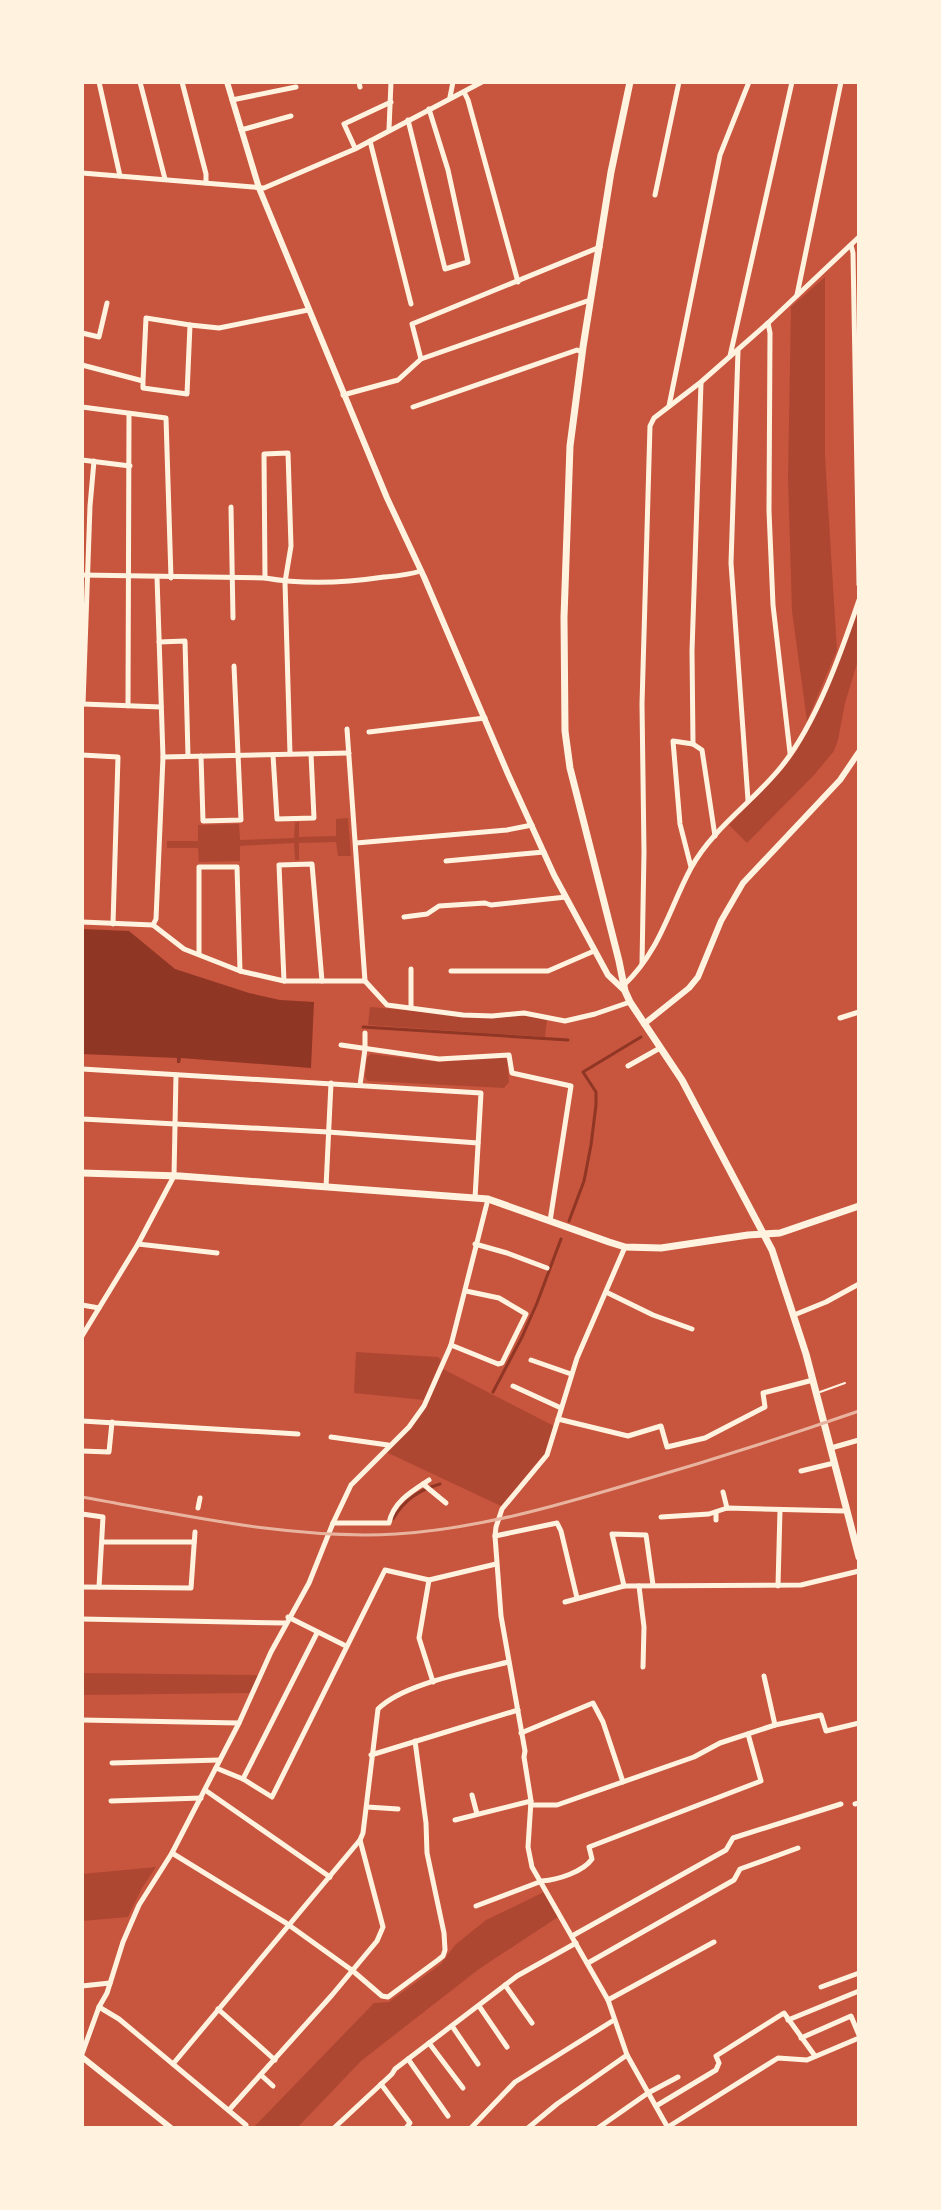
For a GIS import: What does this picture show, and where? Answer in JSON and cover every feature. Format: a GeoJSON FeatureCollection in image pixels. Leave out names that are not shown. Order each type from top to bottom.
{"type":"FeatureCollection","features":[{"type":"Feature","properties":{"kind":"main road"},"geometry":{"type":"LineString","coordinates":[[630,82],[611,172],[570,446],[564,629],[565,731],[570,768],[624,988],[682,1080],[775,1260],[817,1393],[859,1557]]}},
{"type":"Feature","properties":{"kind":"main road"},"geometry":{"type":"LineString","coordinates":[[82,1173],[174,1176],[488,1199],[625,1247],[661,1248],[780,1233],[859,1206]]}},
{"type":"Feature","properties":{"kind":"street"},"geometry":{"type":"LineString","coordinates":[[99,82],[120,176]]}},
{"type":"Feature","properties":{"kind":"street"},"geometry":{"type":"LineString","coordinates":[[140,82],[165,179]]}},
{"type":"Feature","properties":{"kind":"street"},"geometry":{"type":"LineString","coordinates":[[182,82],[206,183]]}},
{"type":"Feature","properties":{"kind":"street"},"geometry":{"type":"LineString","coordinates":[[227,82],[259,188],[343,395],[544,852],[608,975],[624,988],[648,956],[673,910],[691,867],[715,836],[791,755],[825,687],[859,600]]}},
{"type":"Feature","properties":{"kind":"street"},"geometry":{"type":"LineString","coordinates":[[388,130],[391,82]]}},
{"type":"Feature","properties":{"kind":"street"},"geometry":{"type":"LineString","coordinates":[[450,98],[453,82]]}},
{"type":"Feature","properties":{"kind":"street"},"geometry":{"type":"LineString","coordinates":[[82,173],[264,188],[355,149],[482,82]]}},
{"type":"Feature","properties":{"kind":"street"},"geometry":{"type":"LineString","coordinates":[[655,195],[679,82]]}},
{"type":"Feature","properties":{"kind":"street"},"geometry":{"type":"LineString","coordinates":[[669,407],[720,155],[749,82]]}},
{"type":"Feature","properties":{"kind":"street"},"geometry":{"type":"LineString","coordinates":[[729,357],[792,82]]}},
{"type":"Feature","properties":{"kind":"street"},"geometry":{"type":"LineString","coordinates":[[797,296],[841,82]]}},
{"type":"Feature","properties":{"kind":"street"},"geometry":{"type":"LineString","coordinates":[[232,100],[296,87]]}},
{"type":"Feature","properties":{"kind":"street"},"geometry":{"type":"LineString","coordinates":[[464,92],[518,282]]}},
{"type":"Feature","properties":{"kind":"street"},"geometry":{"type":"LineString","coordinates":[[355,149],[344,124],[391,102]]}},
{"type":"Feature","properties":{"kind":"street"},"geometry":{"type":"LineString","coordinates":[[408,120],[445,269],[468,262],[448,170],[429,109]]}},
{"type":"Feature","properties":{"kind":"street"},"geometry":{"type":"LineString","coordinates":[[241,130],[291,116]]}},
{"type":"Feature","properties":{"kind":"street"},"geometry":{"type":"LineString","coordinates":[[370,141],[411,304]]}},
{"type":"Feature","properties":{"kind":"street"},"geometry":{"type":"LineString","coordinates":[[642,964],[642,704],[650,426],[654,418],[738,350],[859,237]]}},
{"type":"Feature","properties":{"kind":"street"},"geometry":{"type":"LineString","coordinates":[[851,245],[859,585]]}},
{"type":"Feature","properties":{"kind":"street"},"geometry":{"type":"LineString","coordinates":[[421,359],[412,324],[600,247]]}},
{"type":"Feature","properties":{"kind":"street"},"geometry":{"type":"LineString","coordinates":[[343,395],[398,380],[421,359],[592,299]]}},
{"type":"Feature","properties":{"kind":"street"},"geometry":{"type":"LineString","coordinates":[[82,333],[99,337],[107,303]]}},
{"type":"Feature","properties":{"kind":"street"},"geometry":{"type":"LineString","coordinates":[[190,325],[187,394],[143,388],[146,318],[219,328],[308,310]]}},
{"type":"Feature","properties":{"kind":"street"},"geometry":{"type":"LineString","coordinates":[[768,323],[773,605],[791,755]]}},
{"type":"Feature","properties":{"kind":"street"},"geometry":{"type":"LineString","coordinates":[[413,407],[577,350],[583,352]]}},
{"type":"Feature","properties":{"kind":"street"},"geometry":{"type":"LineString","coordinates":[[738,350],[731,563],[748,801]]}},
{"type":"Feature","properties":{"kind":"street"},"geometry":{"type":"LineString","coordinates":[[82,365],[143,381]]}},
{"type":"Feature","properties":{"kind":"street"},"geometry":{"type":"LineString","coordinates":[[693,744],[692,651],[701,382]]}},
{"type":"Feature","properties":{"kind":"street"},"geometry":{"type":"LineString","coordinates":[[82,407],[166,418],[171,578]]}},
{"type":"Feature","properties":{"kind":"street"},"geometry":{"type":"LineString","coordinates":[[128,706],[129,415]]}},
{"type":"Feature","properties":{"kind":"street"},"geometry":{"type":"LineString","coordinates":[[265,578],[264,454],[288,453],[291,546],[285,582],[290,754]]}},
{"type":"Feature","properties":{"kind":"street"},"geometry":{"type":"LineString","coordinates":[[82,460],[130,466]]}},
{"type":"Feature","properties":{"kind":"street"},"geometry":{"type":"LineString","coordinates":[[94,461],[85,576],[83,704],[161,707]]}},
{"type":"Feature","properties":{"kind":"street"},"geometry":{"type":"LineString","coordinates":[[231,507],[233,618]]}},
{"type":"Feature","properties":{"kind":"street"},"geometry":{"type":"LineString","coordinates":[[85,576],[265,578],[320,583],[421,571]]}},
{"type":"Feature","properties":{"kind":"street"},"geometry":{"type":"LineString","coordinates":[[153,925],[156,919],[163,757],[157,577]]}},
{"type":"Feature","properties":{"kind":"street"},"geometry":{"type":"LineString","coordinates":[[159,642],[185,641],[188,756]]}},
{"type":"Feature","properties":{"kind":"street"},"geometry":{"type":"LineString","coordinates":[[201,756],[203,821],[241,820],[234,666]]}},
{"type":"Feature","properties":{"kind":"street"},"geometry":{"type":"LineString","coordinates":[[369,732],[485,718]]}},
{"type":"Feature","properties":{"kind":"street"},"geometry":{"type":"LineString","coordinates":[[347,729],[365,981],[387,1005],[463,1015],[524,1013],[565,1021],[630,1002]]}},
{"type":"Feature","properties":{"kind":"street"},"geometry":{"type":"LineString","coordinates":[[691,867],[680,824],[673,741],[693,744],[702,750],[715,836]]}},
{"type":"Feature","properties":{"kind":"street"},"geometry":{"type":"LineString","coordinates":[[644,1024],[698,977],[730,903],[743,883],[840,780],[859,752]]}},
{"type":"Feature","properties":{"kind":"street"},"geometry":{"type":"LineString","coordinates":[[163,757],[349,753]]}},
{"type":"Feature","properties":{"kind":"street"},"geometry":{"type":"LineString","coordinates":[[273,755],[277,819],[314,818],[311,754]]}},
{"type":"Feature","properties":{"kind":"street"},"geometry":{"type":"LineString","coordinates":[[82,755],[118,757],[113,924]]}},
{"type":"Feature","properties":{"kind":"street"},"geometry":{"type":"LineString","coordinates":[[356,843],[493,832],[532,825]]}},
{"type":"Feature","properties":{"kind":"street"},"geometry":{"type":"LineString","coordinates":[[446,861],[544,852]]}},
{"type":"Feature","properties":{"kind":"street"},"geometry":{"type":"LineString","coordinates":[[284,981],[279,865],[312,864],[322,981]]}},
{"type":"Feature","properties":{"kind":"street"},"geometry":{"type":"LineString","coordinates":[[199,954],[199,867],[237,867],[240,971]]}},
{"type":"Feature","properties":{"kind":"street"},"geometry":{"type":"LineString","coordinates":[[404,917],[427,914],[439,906],[491,905],[566,897]]}},
{"type":"Feature","properties":{"kind":"street"},"geometry":{"type":"LineString","coordinates":[[82,922],[153,925],[184,949],[240,971],[284,981],[365,981]]}},
{"type":"Feature","properties":{"kind":"street"},"geometry":{"type":"LineString","coordinates":[[451,971],[548,971],[594,951]]}},
{"type":"Feature","properties":{"kind":"street"},"geometry":{"type":"LineString","coordinates":[[411,969],[411,1007]]}},
{"type":"Feature","properties":{"kind":"street"},"geometry":{"type":"LineString","coordinates":[[840,1018],[859,1012]]}},
{"type":"Feature","properties":{"kind":"street"},"geometry":{"type":"LineString","coordinates":[[360,1085],[365,1033]]}},
{"type":"Feature","properties":{"kind":"street"},"geometry":{"type":"LineString","coordinates":[[341,1045],[439,1059],[509,1055],[512,1073],[571,1086],[550,1221]]}},
{"type":"Feature","properties":{"kind":"street"},"geometry":{"type":"LineString","coordinates":[[628,1066],[661,1047]]}},
{"type":"Feature","properties":{"kind":"street"},"geometry":{"type":"LineString","coordinates":[[82,1069],[481,1093],[475,1198]]}},
{"type":"Feature","properties":{"kind":"street"},"geometry":{"type":"LineString","coordinates":[[82,1336],[138,1244],[174,1176],[176,1075]]}},
{"type":"Feature","properties":{"kind":"street"},"geometry":{"type":"LineString","coordinates":[[326,1187],[331,1083]]}},
{"type":"Feature","properties":{"kind":"street"},"geometry":{"type":"LineString","coordinates":[[82,1119],[478,1143]]}},
{"type":"Feature","properties":{"kind":"street"},"geometry":{"type":"LineString","coordinates":[[171,2128],[82,2056],[139,1905],[172,1853],[239,1723],[287,1620],[309,1583],[351,1485],[409,1427],[424,1406],[451,1345],[488,1199]]}},
{"type":"Feature","properties":{"kind":"street"},"geometry":{"type":"LineString","coordinates":[[138,1244],[217,1253]]}},
{"type":"Feature","properties":{"kind":"street"},"geometry":{"type":"LineString","coordinates":[[475,1244],[547,1268]]}},
{"type":"Feature","properties":{"kind":"street"},"geometry":{"type":"LineString","coordinates":[[625,1247],[571,1374],[547,1455],[502,1509],[495,1536],[501,1616],[531,1803],[528,1847],[532,1867],[608,2000],[627,2055],[668,2127],[778,2058],[807,2060],[859,2036],[851,2016],[801,2038]]}},
{"type":"Feature","properties":{"kind":"street"},"geometry":{"type":"LineString","coordinates":[[794,1315],[859,1284]]}},
{"type":"Feature","properties":{"kind":"street"},"geometry":{"type":"LineString","coordinates":[[451,1345],[502,1363],[526,1314],[499,1298],[466,1291]]}},
{"type":"Feature","properties":{"kind":"street"},"geometry":{"type":"LineString","coordinates":[[606,1292],[653,1315],[692,1329]]}},
{"type":"Feature","properties":{"kind":"street"},"geometry":{"type":"LineString","coordinates":[[82,1305],[99,1308]]}},
{"type":"Feature","properties":{"kind":"street"},"geometry":{"type":"LineString","coordinates":[[531,1360],[571,1374]]}},
{"type":"Feature","properties":{"kind":"street"},"geometry":{"type":"LineString","coordinates":[[558,1419],[628,1436],[661,1426],[667,1447],[705,1438],[765,1407],[763,1393],[813,1380]]}},
{"type":"Feature","properties":{"kind":"street"},"geometry":{"type":"LineString","coordinates":[[513,1386],[561,1408]]}},
{"type":"Feature","properties":{"kind":"street"},"geometry":{"type":"LineString","coordinates":[[82,1421],[298,1434]]}},
{"type":"Feature","properties":{"kind":"street"},"geometry":{"type":"LineString","coordinates":[[82,1451],[109,1452],[112,1422]]}},
{"type":"Feature","properties":{"kind":"street"},"geometry":{"type":"LineString","coordinates":[[331,1437],[389,1445]]}},
{"type":"Feature","properties":{"kind":"street"},"geometry":{"type":"LineString","coordinates":[[831,1448],[859,1440]]}},
{"type":"Feature","properties":{"kind":"street"},"geometry":{"type":"LineString","coordinates":[[801,1471],[834,1463]]}},
{"type":"Feature","properties":{"kind":"street"},"geometry":{"type":"LineString","coordinates":[[333,1523],[389,1523],[401,1500],[426,1482],[446,1503]]}},
{"type":"Feature","properties":{"kind":"street"},"geometry":{"type":"LineString","coordinates":[[723,1492],[727,1508]]}},
{"type":"Feature","properties":{"kind":"street"},"geometry":{"type":"LineString","coordinates":[[198,1508],[200,1498]]}},
{"type":"Feature","properties":{"kind":"street"},"geometry":{"type":"LineString","coordinates":[[661,1517],[716,1512],[727,1508],[846,1511]]}},
{"type":"Feature","properties":{"kind":"street"},"geometry":{"type":"LineString","coordinates":[[778,1586],[780,1510]]}},
{"type":"Feature","properties":{"kind":"street"},"geometry":{"type":"LineString","coordinates":[[716,1512],[716,1520]]}},
{"type":"Feature","properties":{"kind":"street"},"geometry":{"type":"LineString","coordinates":[[82,1514],[103,1517],[99,1587]]}},
{"type":"Feature","properties":{"kind":"street"},"geometry":{"type":"LineString","coordinates":[[495,1536],[557,1523],[577,1598]]}},
{"type":"Feature","properties":{"kind":"street"},"geometry":{"type":"LineString","coordinates":[[82,1587],[191,1588],[195,1532]]}},
{"type":"Feature","properties":{"kind":"street"},"geometry":{"type":"LineString","coordinates":[[624,1586],[612,1534],[646,1535],[653,1585]]}},
{"type":"Feature","properties":{"kind":"street"},"geometry":{"type":"LineString","coordinates":[[102,1542],[194,1542]]}},
{"type":"Feature","properties":{"kind":"street"},"geometry":{"type":"LineString","coordinates":[[216,1768],[243,1779],[272,1797],[385,1570],[429,1580],[497,1564]]}},
{"type":"Feature","properties":{"kind":"street"},"geometry":{"type":"LineString","coordinates":[[565,1602],[624,1586],[801,1585],[859,1571]]}},
{"type":"Feature","properties":{"kind":"street"},"geometry":{"type":"LineString","coordinates":[[429,1580],[419,1638],[433,1682]]}},
{"type":"Feature","properties":{"kind":"street"},"geometry":{"type":"LineString","coordinates":[[639,1586],[644,1627],[643,1667]]}},
{"type":"Feature","properties":{"kind":"street"},"geometry":{"type":"LineString","coordinates":[[82,1619],[287,1620],[346,1646]]}},
{"type":"Feature","properties":{"kind":"street"},"geometry":{"type":"LineString","coordinates":[[243,1779],[317,1633]]}},
{"type":"Feature","properties":{"kind":"street"},"geometry":{"type":"LineString","coordinates":[[173,2064],[360,1840],[367,1807],[378,1709],[389,1698],[433,1682],[508,1662]]}},
{"type":"Feature","properties":{"kind":"street"},"geometry":{"type":"LineString","coordinates":[[764,1676],[775,1725]]}},
{"type":"Feature","properties":{"kind":"street"},"geometry":{"type":"LineString","coordinates":[[521,1733],[593,1703],[603,1722],[623,1782]]}},
{"type":"Feature","properties":{"kind":"street"},"geometry":{"type":"LineString","coordinates":[[371,1755],[518,1710]]}},
{"type":"Feature","properties":{"kind":"street"},"geometry":{"type":"LineString","coordinates":[[455,1820],[531,1803],[557,1805],[775,1725],[821,1715],[826,1731],[859,1723]]}},
{"type":"Feature","properties":{"kind":"street"},"geometry":{"type":"LineString","coordinates":[[82,1720],[239,1723]]}},
{"type":"Feature","properties":{"kind":"street"},"geometry":{"type":"LineString","coordinates":[[476,1906],[588,1865],[592,1859],[589,1847],[761,1781],[748,1734]]}},
{"type":"Feature","properties":{"kind":"street"},"geometry":{"type":"LineString","coordinates":[[415,1741],[427,1853],[444,1933],[443,1956]]}},
{"type":"Feature","properties":{"kind":"street"},"geometry":{"type":"LineString","coordinates":[[112,1763],[219,1760]]}},
{"type":"Feature","properties":{"kind":"street"},"geometry":{"type":"LineString","coordinates":[[205,1790],[330,1877]]}},
{"type":"Feature","properties":{"kind":"street"},"geometry":{"type":"LineString","coordinates":[[472,1795],[477,1814]]}},
{"type":"Feature","properties":{"kind":"street"},"geometry":{"type":"LineString","coordinates":[[111,1801],[201,1798]]}},
{"type":"Feature","properties":{"kind":"street"},"geometry":{"type":"LineString","coordinates":[[334,2128],[395,2069],[517,1976],[726,1850],[733,1838],[841,1804]]}},
{"type":"Feature","properties":{"kind":"street"},"geometry":{"type":"LineString","coordinates":[[367,1807],[398,1809]]}},
{"type":"Feature","properties":{"kind":"street"},"geometry":{"type":"LineString","coordinates":[[229,2110],[377,1941],[383,1927],[360,1840]]}},
{"type":"Feature","properties":{"kind":"street"},"geometry":{"type":"LineString","coordinates":[[588,1963],[734,1880],[740,1869],[798,1848]]}},
{"type":"Feature","properties":{"kind":"street"},"geometry":{"type":"LineString","coordinates":[[172,1853],[288,1926],[353,1971],[382,1996],[388,1997],[450,1950]]}},
{"type":"Feature","properties":{"kind":"street"},"geometry":{"type":"LineString","coordinates":[[608,2000],[714,1942]]}},
{"type":"Feature","properties":{"kind":"street"},"geometry":{"type":"LineString","coordinates":[[821,1987],[859,1973]]}},
{"type":"Feature","properties":{"kind":"street"},"geometry":{"type":"LineString","coordinates":[[82,1986],[110,1983]]}},
{"type":"Feature","properties":{"kind":"street"},"geometry":{"type":"LineString","coordinates":[[505,1985],[532,2023]]}},
{"type":"Feature","properties":{"kind":"street"},"geometry":{"type":"LineString","coordinates":[[788,2020],[859,1991]]}},
{"type":"Feature","properties":{"kind":"street"},"geometry":{"type":"LineString","coordinates":[[479,2006],[507,2047]]}},
{"type":"Feature","properties":{"kind":"street"},"geometry":{"type":"LineString","coordinates":[[99,2007],[119,2019],[246,2125]]}},
{"type":"Feature","properties":{"kind":"street"},"geometry":{"type":"LineString","coordinates":[[218,2009],[275,2060]]}},
{"type":"Feature","properties":{"kind":"street"},"geometry":{"type":"LineString","coordinates":[[656,2106],[716,2070],[719,2063],[716,2056],[784,2013],[815,2056]]}},
{"type":"Feature","properties":{"kind":"street"},"geometry":{"type":"LineString","coordinates":[[471,2128],[515,2082],[614,2020]]}},
{"type":"Feature","properties":{"kind":"street"},"geometry":{"type":"LineString","coordinates":[[452,2026],[478,2064]]}},
{"type":"Feature","properties":{"kind":"street"},"geometry":{"type":"LineString","coordinates":[[429,2043],[463,2088]]}},
{"type":"Feature","properties":{"kind":"street"},"geometry":{"type":"LineString","coordinates":[[528,2128],[627,2055]]}},
{"type":"Feature","properties":{"kind":"street"},"geometry":{"type":"LineString","coordinates":[[408,2059],[448,2116]]}},
{"type":"Feature","properties":{"kind":"street"},"geometry":{"type":"LineString","coordinates":[[261,2075],[273,2086]]}},
{"type":"Feature","properties":{"kind":"street"},"geometry":{"type":"LineString","coordinates":[[598,2128],[648,2093],[678,2077]]}},
{"type":"Feature","properties":{"kind":"street"},"geometry":{"type":"LineString","coordinates":[[381,2084],[410,2123],[406,2128]]}},
{"type":"Feature","properties":{"kind":"lane"},"geometry":{"type":"LineString","coordinates":[[817,1393],[845,1383]]}},
{"type":"Feature","properties":{"kind":"shaded area"},"geometry":{"type":"Polygon","coordinates":[[[825,277],[825,456],[837,650],[807,721],[792,611],[788,477],[791,307],[825,277]]]}},
{"type":"Feature","properties":{"kind":"shaded area"},"geometry":{"type":"Polygon","coordinates":[[[859,610],[859,657],[834,751],[747,843],[729,825],[796,752],[809,729],[859,610]]]}},
{"type":"Feature","properties":{"kind":"shaded area"},"geometry":{"type":"Polygon","coordinates":[[[348,818],[351,856],[338,856],[336,842],[299,843],[299,860],[295,860],[294,843],[240,846],[240,861],[199,862],[198,848],[167,848],[167,841],[198,841],[198,825],[239,824],[240,840],[294,838],[295,823],[299,822],[299,837],[336,836],[336,819],[348,818]]]}},
{"type":"Feature","properties":{"kind":"shaded area"},"geometry":{"type":"Polygon","coordinates":[[[82,929],[129,931],[175,969],[249,993],[280,1000],[314,1002],[311,1068],[181,1058],[177,1063],[177,1058],[82,1054],[82,929]]]}},
{"type":"Feature","properties":{"kind":"shaded area"},"geometry":{"type":"Polygon","coordinates":[[[370,1007],[452,1014],[535,1016],[547,1019],[545,1037],[368,1025],[370,1007]]]}},
{"type":"Feature","properties":{"kind":"shaded area"},"geometry":{"type":"Polygon","coordinates":[[[371,1054],[439,1062],[505,1057],[509,1082],[504,1088],[368,1081],[365,1077],[367,1057],[371,1054]]]}},
{"type":"Feature","properties":{"kind":"shaded area"},"geometry":{"type":"Polygon","coordinates":[[[356,1352],[438,1357],[441,1360],[424,1400],[354,1393],[356,1352]]]}},
{"type":"Feature","properties":{"kind":"shaded area"},"geometry":{"type":"Polygon","coordinates":[[[443,1369],[554,1426],[545,1453],[501,1506],[386,1452],[405,1434],[443,1369]]]}},
{"type":"Feature","properties":{"kind":"shaded area"},"geometry":{"type":"Polygon","coordinates":[[[82,1673],[258,1676],[251,1693],[82,1695],[82,1673]]]}},
{"type":"Feature","properties":{"kind":"shaded area"},"geometry":{"type":"Polygon","coordinates":[[[156,1867],[128,1917],[82,1921],[82,1874],[156,1867]]]}},
{"type":"Feature","properties":{"kind":"shaded area"},"geometry":{"type":"Polygon","coordinates":[[[544,1892],[558,1917],[479,1969],[361,2061],[297,2128],[253,2128],[374,2003],[389,2002],[441,1964],[455,1945],[486,1920],[544,1892]]]}},
{"type":"Feature","properties":{"kind":"waterway"},"geometry":{"type":"LineString","coordinates":[[363,1027],[568,1040]]}},
{"type":"Feature","properties":{"kind":"waterway"},"geometry":{"type":"LineString","coordinates":[[569,1221],[584,1181],[596,1105],[596,1092],[583,1072],[641,1037]]}},
{"type":"Feature","properties":{"kind":"waterway"},"geometry":{"type":"LineString","coordinates":[[493,1392],[522,1337],[561,1239]]}},
{"type":"Feature","properties":{"kind":"waterway"},"geometry":{"type":"LineString","coordinates":[[393,1519],[413,1497],[440,1484]]}},
{"type":"Feature","properties":{"kind":"railway"},"geometry":{"type":"LineString","coordinates":[[82,1497],[278,1530],[357,1535],[426,1531],[486,1522],[575,1500],[859,1411]]}}]}
